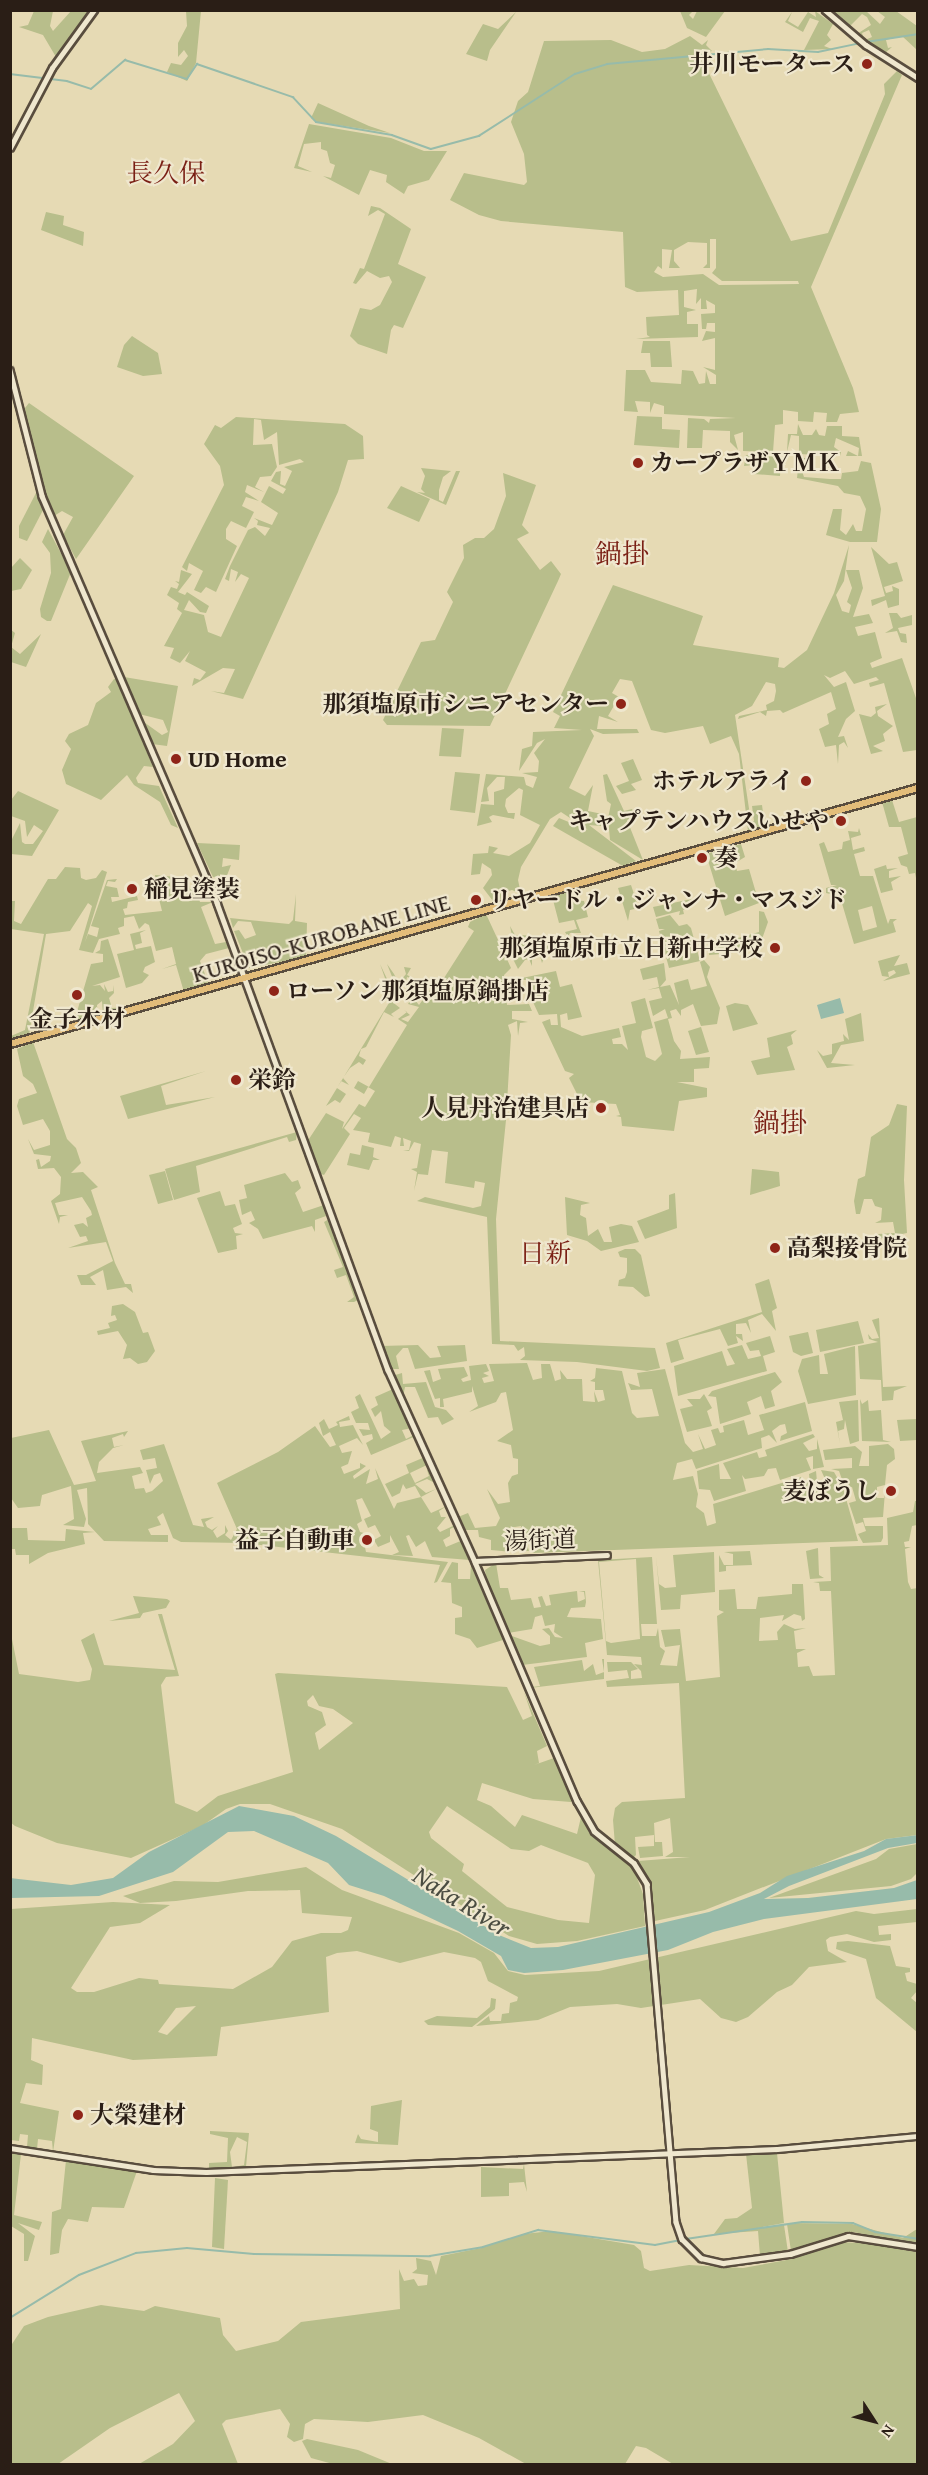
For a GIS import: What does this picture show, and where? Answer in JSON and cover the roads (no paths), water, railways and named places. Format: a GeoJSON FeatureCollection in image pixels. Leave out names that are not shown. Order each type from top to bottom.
{"type":"FeatureCollection","features":[{"type":"Feature","properties":{"kind":"main road","name":"KUROISO-KUROBANE LINE"},"geometry":{"type":"LineString","coordinates":[[10,1044],[918,788]]}},
{"type":"Feature","properties":{"kind":"street"},"geometry":{"type":"LineString","coordinates":[[10,148],[52,68],[94,10]]}},
{"type":"Feature","properties":{"kind":"street"},"geometry":{"type":"LineString","coordinates":[[825,10],[866,45],[917,76]]}},
{"type":"Feature","properties":{"kind":"street"},"geometry":{"type":"LineString","coordinates":[[10,370],[48,514],[167,794],[207,879],[383,1360],[475,1561],[577,1801],[594,1831],[641,1872],[651,1907],[670,2153],[679,2231],[687,2247],[707,2261],[731,2263],[781,2255],[848,2236],[918,2247]]}},
{"type":"Feature","properties":{"kind":"street","name":"湯街道"},"geometry":{"type":"LineString","coordinates":[[475,1561],[607,1555]]}},
{"type":"Feature","properties":{"kind":"street"},"geometry":{"type":"LineString","coordinates":[[10,2148],[185,2172],[777,2149],[918,2136]]}},
{"type":"Feature","properties":{"kind":"waterway"},"geometry":{"type":"LineString","coordinates":[[866,42],[918,34]]}},
{"type":"Feature","properties":{"kind":"waterway"},"geometry":{"type":"LineString","coordinates":[[10,74],[67,81],[91,89],[125,60],[187,79],[197,64],[293,97],[316,122],[392,135],[431,149],[479,136],[575,74],[607,64],[768,49],[818,52],[861,43]]}},
{"type":"Feature","properties":{"kind":"waterway"},"geometry":{"type":"LineString","coordinates":[[686,2239],[802,2222],[853,2223],[875,2232],[918,2239]]}},
{"type":"Feature","properties":{"kind":"waterway"},"geometry":{"type":"LineString","coordinates":[[10,2318],[79,2275],[136,2253],[187,2248],[254,2254],[430,2256],[483,2247],[538,2230],[655,2245],[681,2240]]}},
{"type":"Feature","properties":{"kind":"place","name":"井川モータース"},"geometry":{"type":"Point","coordinates":[867,64]}},
{"type":"Feature","properties":{"kind":"place","name":"カープラザＹＭＫ"},"geometry":{"type":"Point","coordinates":[638,463]}},
{"type":"Feature","properties":{"kind":"place","name":"那須塩原市シニアセンター"},"geometry":{"type":"Point","coordinates":[621,704]}},
{"type":"Feature","properties":{"kind":"place","name":"UD Home"},"geometry":{"type":"Point","coordinates":[176,759]}},
{"type":"Feature","properties":{"kind":"place","name":"ホテルアライ"},"geometry":{"type":"Point","coordinates":[806,781]}},
{"type":"Feature","properties":{"kind":"place","name":"キャプテンハウスいせや"},"geometry":{"type":"Point","coordinates":[841,821]}},
{"type":"Feature","properties":{"kind":"place","name":"奏"},"geometry":{"type":"Point","coordinates":[702,858]}},
{"type":"Feature","properties":{"kind":"place","name":"稲見塗装"},"geometry":{"type":"Point","coordinates":[132,889]}},
{"type":"Feature","properties":{"kind":"place","name":"リヤードル・ジャンナ・マスジド"},"geometry":{"type":"Point","coordinates":[476,900]}},
{"type":"Feature","properties":{"kind":"place","name":"那須塩原市立日新中学校"},"geometry":{"type":"Point","coordinates":[775,948]}},
{"type":"Feature","properties":{"kind":"place","name":"ローソン那須塩原鍋掛店"},"geometry":{"type":"Point","coordinates":[274,991]}},
{"type":"Feature","properties":{"kind":"place","name":"金子木材"},"geometry":{"type":"Point","coordinates":[77,995]}},
{"type":"Feature","properties":{"kind":"place","name":"栄鈴"},"geometry":{"type":"Point","coordinates":[236,1080]}},
{"type":"Feature","properties":{"kind":"place","name":"人見丹治建具店"},"geometry":{"type":"Point","coordinates":[601,1108]}},
{"type":"Feature","properties":{"kind":"place","name":"高梨接骨院"},"geometry":{"type":"Point","coordinates":[775,1248]}},
{"type":"Feature","properties":{"kind":"place","name":"麦ぼうし"},"geometry":{"type":"Point","coordinates":[891,1491]}},
{"type":"Feature","properties":{"kind":"place","name":"益子自動車"},"geometry":{"type":"Point","coordinates":[367,1540]}},
{"type":"Feature","properties":{"kind":"place","name":"大榮建材"},"geometry":{"type":"Point","coordinates":[78,2115]}},
{"type":"Feature","properties":{"kind":"district","name":"長久保"},"geometry":{"type":"Point","coordinates":[166,173]}},
{"type":"Feature","properties":{"kind":"district","name":"鍋掛"},"geometry":{"type":"Point","coordinates":[622,554]}},
{"type":"Feature","properties":{"kind":"district","name":"鍋掛"},"geometry":{"type":"Point","coordinates":[780,1123]}},
{"type":"Feature","properties":{"kind":"district","name":"日新"},"geometry":{"type":"Point","coordinates":[545,1253]}},
{"type":"Feature","properties":{"kind":"water label","name":"Naka River"},"geometry":{"type":"Point","coordinates":[462,1901]}}]}
